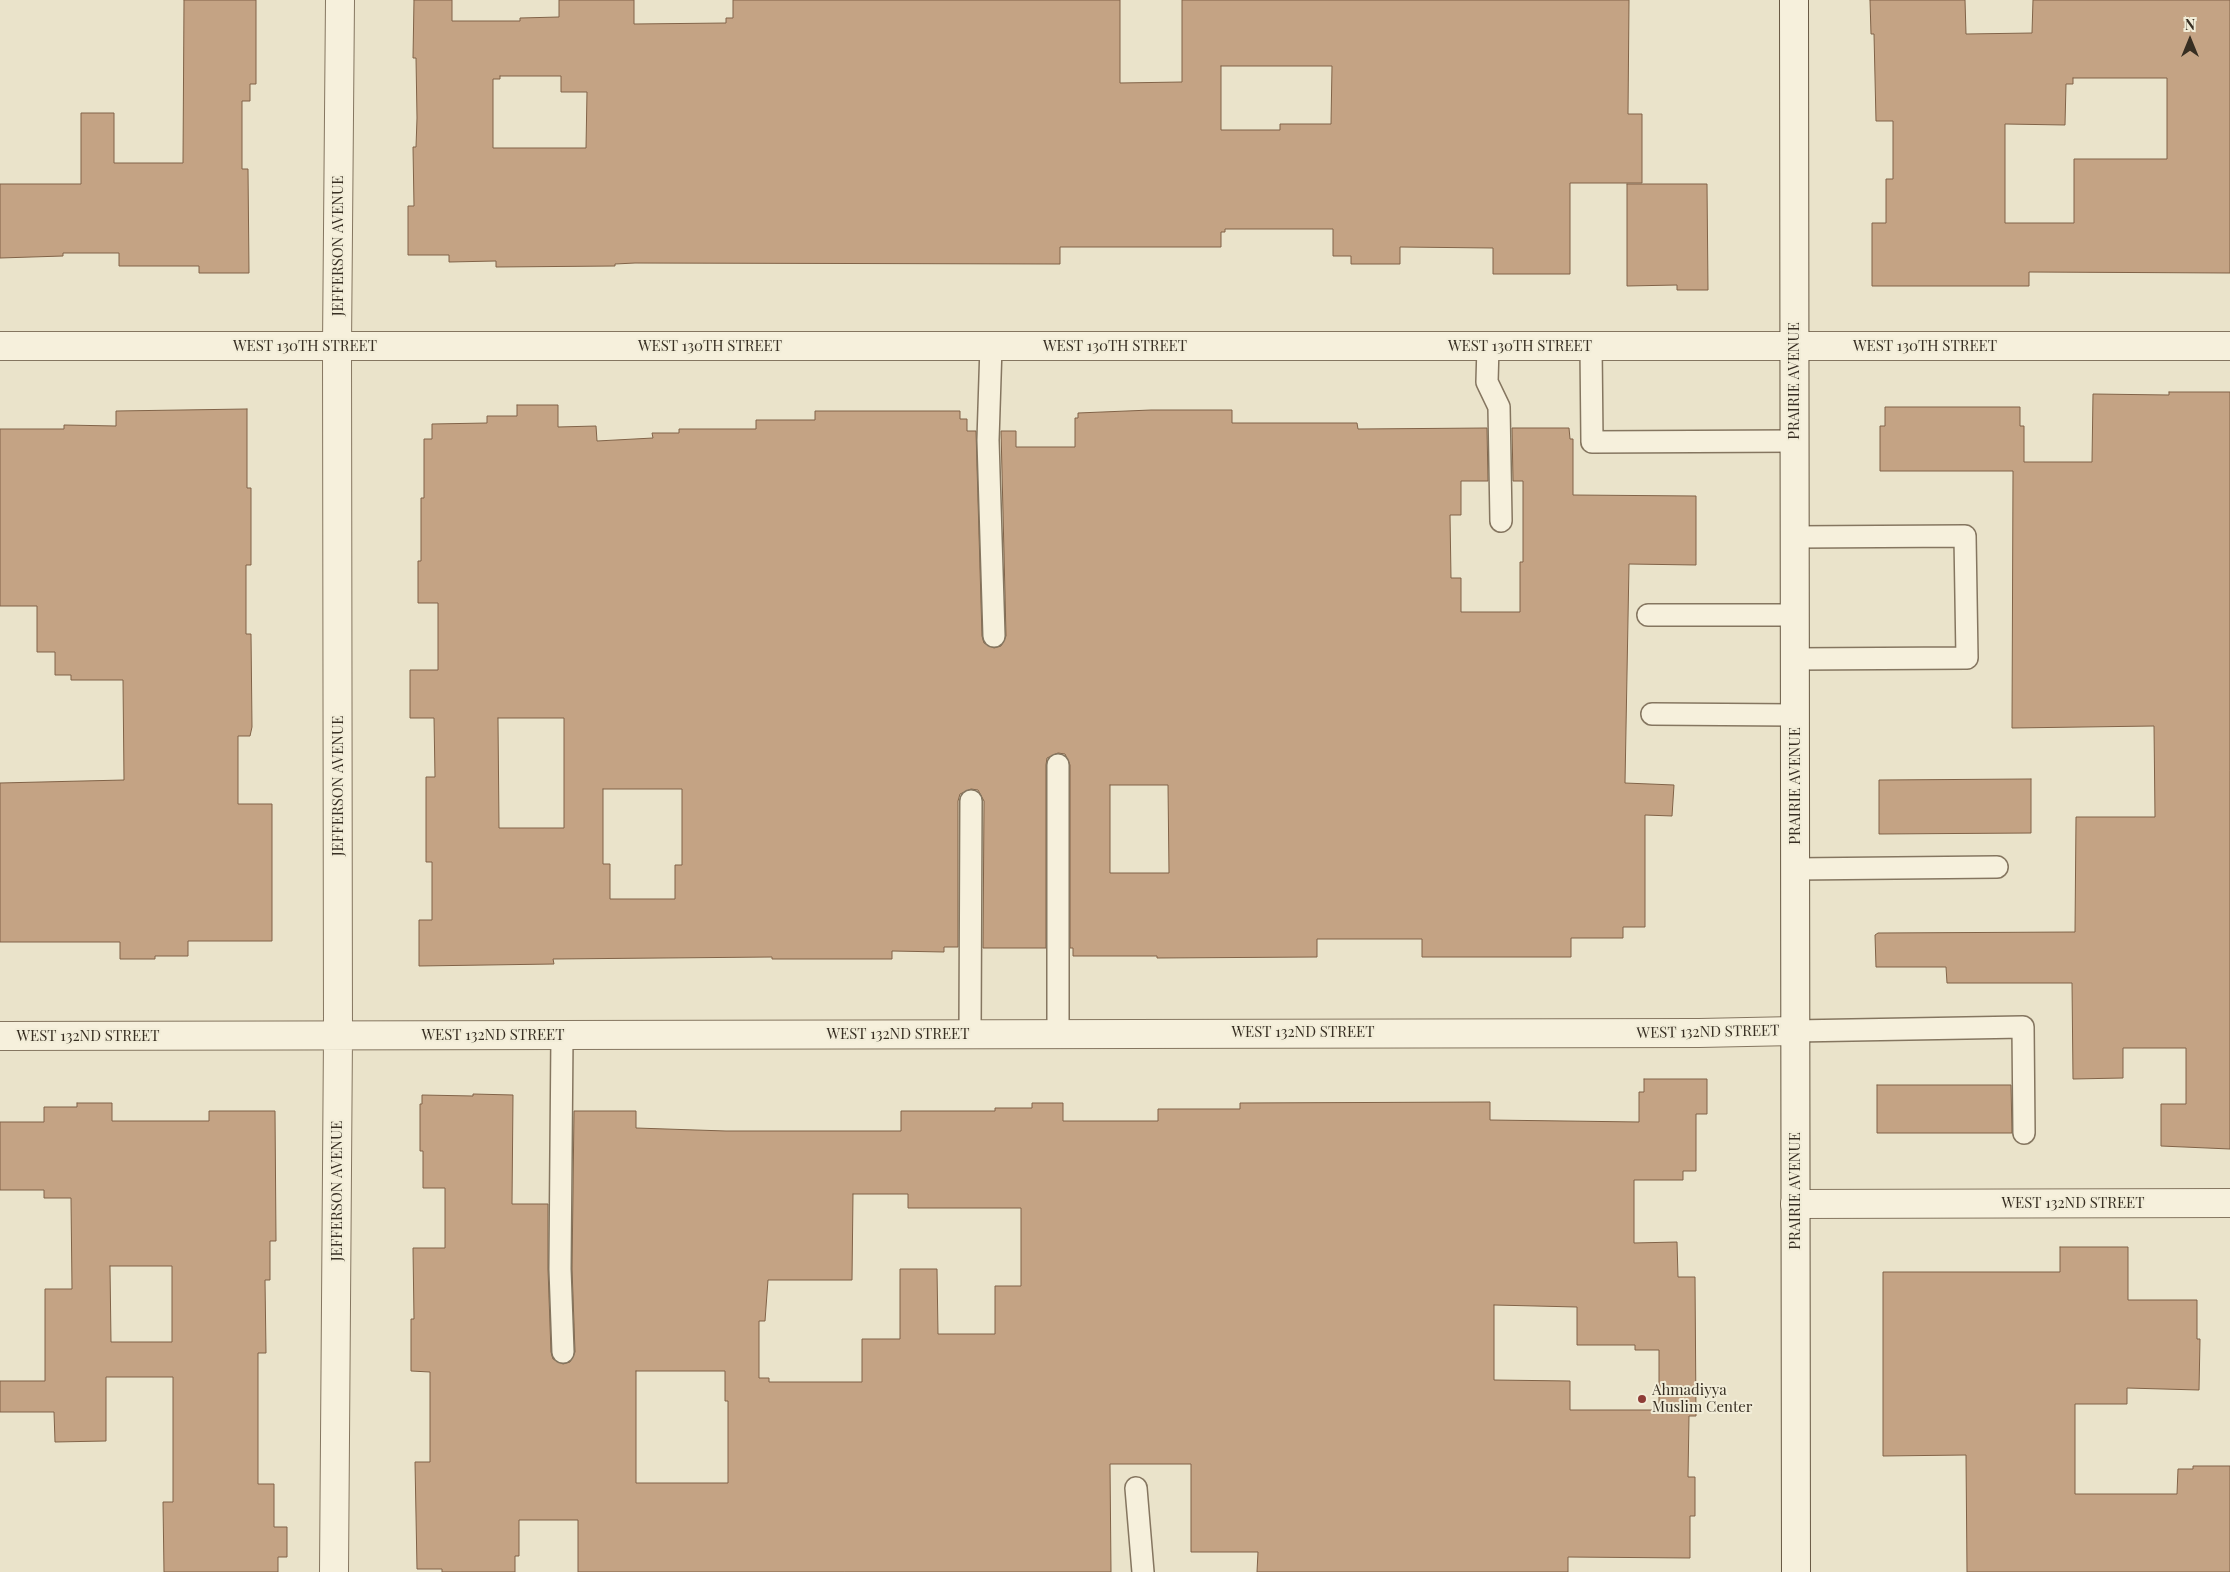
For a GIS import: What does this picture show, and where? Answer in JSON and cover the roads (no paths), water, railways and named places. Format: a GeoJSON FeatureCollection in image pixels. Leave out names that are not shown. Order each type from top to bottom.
{"type":"FeatureCollection","features":[{"type":"Feature","properties":{"kind":"street","name":"JEFFERSON AVENUE"},"geometry":{"type":"LineString","coordinates":[[334,1572],[338,1035],[337,346],[340,0]]}},
{"type":"Feature","properties":{"kind":"street","name":"PRAIRIE AVENUE"},"geometry":{"type":"LineString","coordinates":[[1794,0],[1796,1572]]}},
{"type":"Feature","properties":{"kind":"street","name":"WEST 130TH STREET"},"geometry":{"type":"LineString","coordinates":[[0,346],[2230,346]]}},
{"type":"Feature","properties":{"kind":"street","name":"WEST 132ND STREET"},"geometry":{"type":"LineString","coordinates":[[0,1036],[1795,1031]]}},
{"type":"Feature","properties":{"kind":"street","name":"WEST 132ND STREET"},"geometry":{"type":"LineString","coordinates":[[1795,1204],[2230,1203]]}},
{"type":"Feature","properties":{"kind":"lane"},"geometry":{"type":"LineString","coordinates":[[991,346],[988,440],[994,636]]}},
{"type":"Feature","properties":{"kind":"lane"},"geometry":{"type":"LineString","coordinates":[[1488,346],[1487,382],[1498,407],[1501,521]]}},
{"type":"Feature","properties":{"kind":"lane"},"geometry":{"type":"LineString","coordinates":[[1591,346],[1592,442],[1795,440]]}},
{"type":"Feature","properties":{"kind":"lane"},"geometry":{"type":"LineString","coordinates":[[1795,538],[1964,536],[1967,658],[1795,658]]}},
{"type":"Feature","properties":{"kind":"lane"},"geometry":{"type":"LineString","coordinates":[[1648,615],[1795,615]]}},
{"type":"Feature","properties":{"kind":"lane"},"geometry":{"type":"LineString","coordinates":[[1652,714],[1795,715]]}},
{"type":"Feature","properties":{"kind":"lane"},"geometry":{"type":"LineString","coordinates":[[1058,765],[1058,1034]]}},
{"type":"Feature","properties":{"kind":"lane"},"geometry":{"type":"LineString","coordinates":[[970,1034],[971,801]]}},
{"type":"Feature","properties":{"kind":"lane"},"geometry":{"type":"LineString","coordinates":[[1795,869],[1997,867]]}},
{"type":"Feature","properties":{"kind":"lane"},"geometry":{"type":"LineString","coordinates":[[1795,1031],[2023,1027],[2024,1134]]}},
{"type":"Feature","properties":{"kind":"lane"},"geometry":{"type":"LineString","coordinates":[[562,1035],[560,1269],[563,1352]]}},
{"type":"Feature","properties":{"kind":"lane"},"geometry":{"type":"LineString","coordinates":[[1136,1488],[1143,1572]]}},
{"type":"Feature","properties":{"kind":"place","name":"Ahmadiyya Muslim Center"},"geometry":{"type":"Point","coordinates":[1642,1399]}}]}
